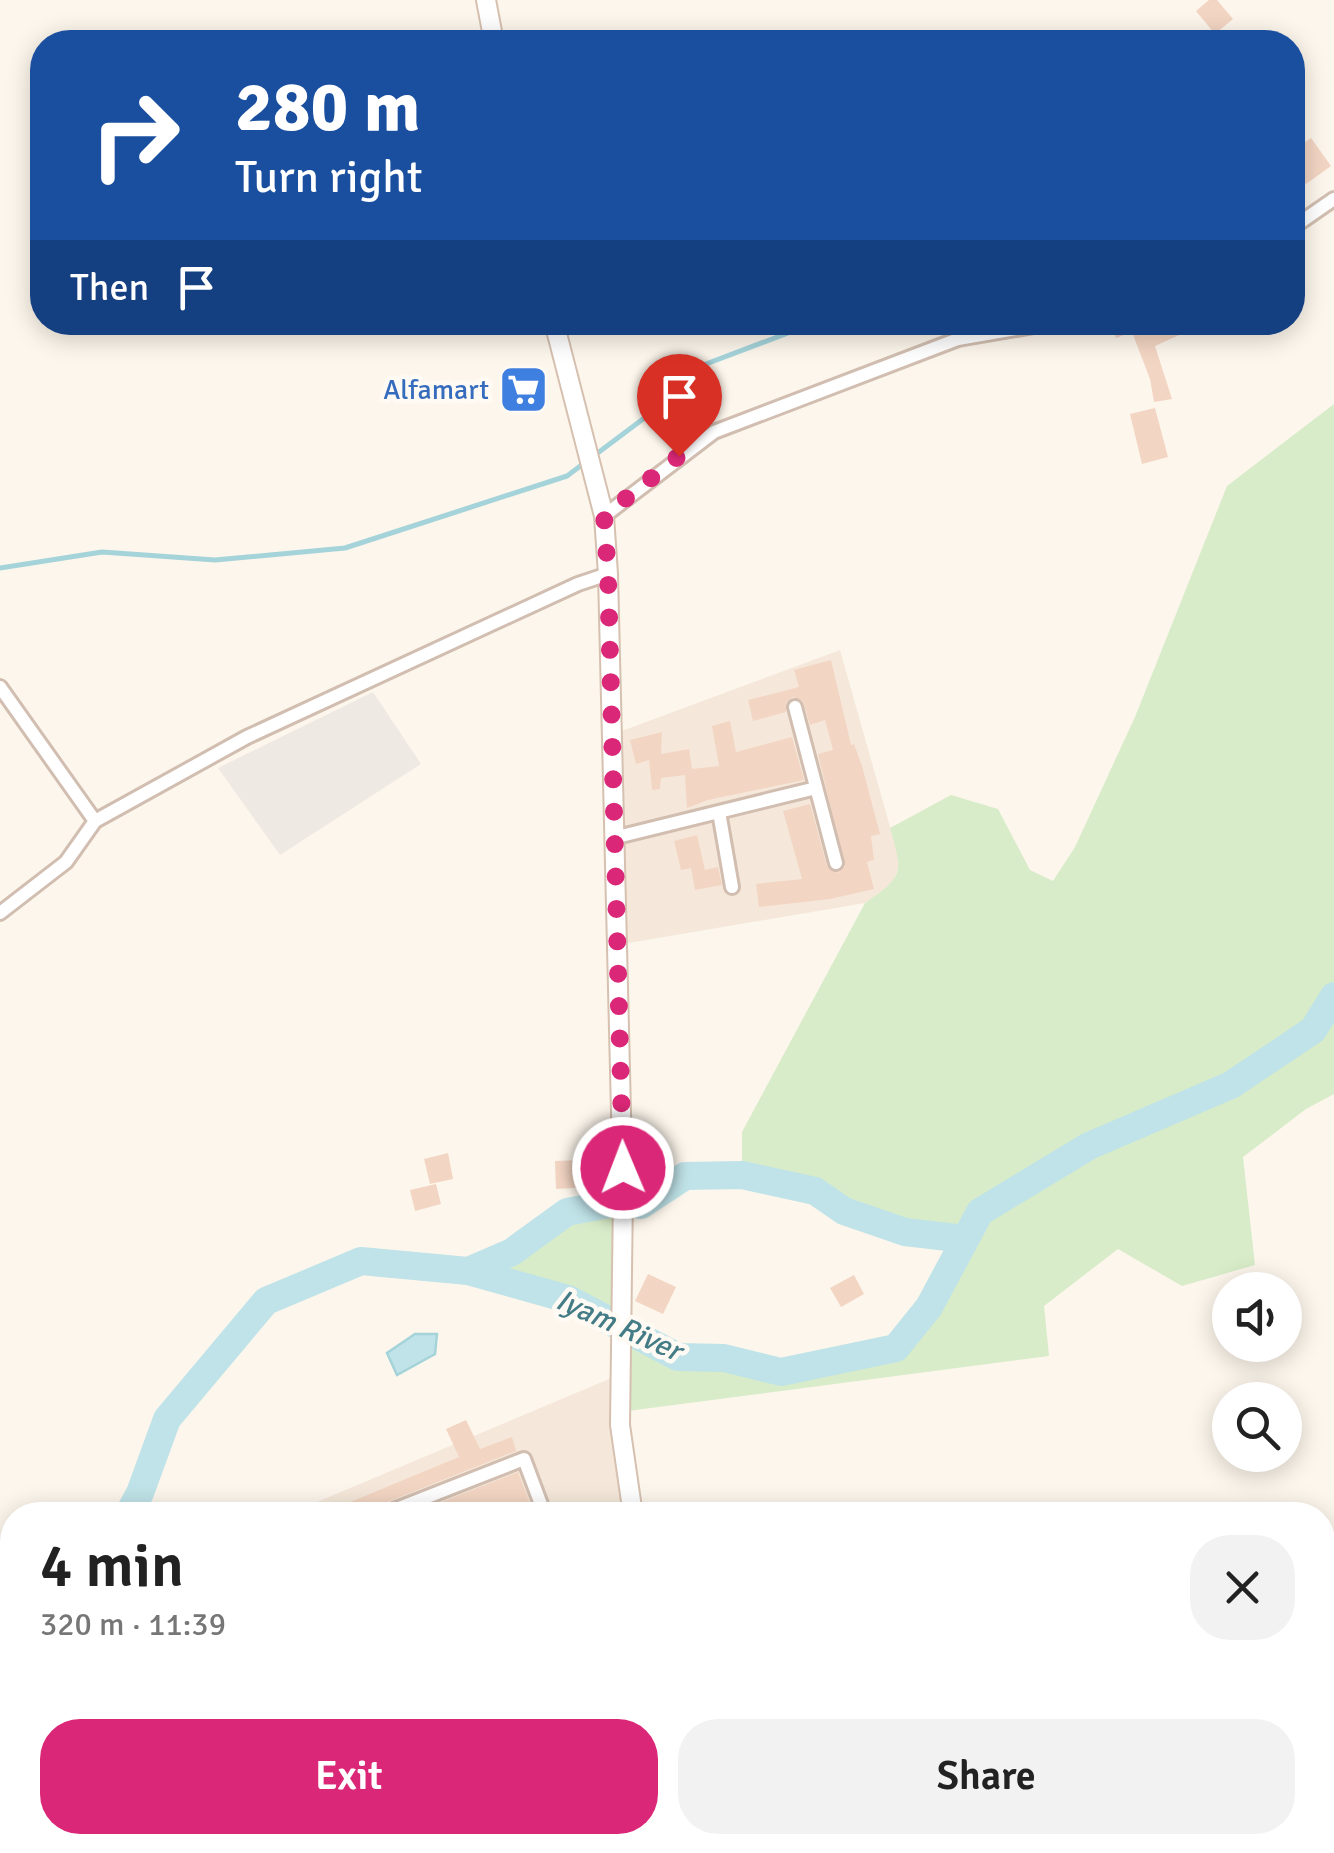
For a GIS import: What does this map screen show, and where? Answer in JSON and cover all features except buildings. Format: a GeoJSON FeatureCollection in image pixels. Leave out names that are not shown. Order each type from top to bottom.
{"type":"FeatureCollection","features":[{"type":"Feature","properties":{"kind":"main road"},"geometry":{"type":"LineString","coordinates":[[486,0],[492,30]]}},
{"type":"Feature","properties":{"kind":"main road"},"geometry":{"type":"LineString","coordinates":[[557,335],[604,516],[608,574],[623,1195],[620,1425],[631,1502]]}},
{"type":"Feature","properties":{"kind":"street"},"geometry":{"type":"LineString","coordinates":[[1305,219],[1334,199]]}},
{"type":"Feature","properties":{"kind":"street"},"geometry":{"type":"LineString","coordinates":[[604,516],[714,432],[958,340],[985,335]]}},
{"type":"Feature","properties":{"kind":"street"},"geometry":{"type":"LineString","coordinates":[[0,913],[66,862],[95,821],[247,737],[578,584],[608,574]]}},
{"type":"Feature","properties":{"kind":"street"},"geometry":{"type":"LineString","coordinates":[[1,692],[95,821]]}},
{"type":"Feature","properties":{"kind":"street"},"geometry":{"type":"LineString","coordinates":[[794,707],[836,863]]}},
{"type":"Feature","properties":{"kind":"street"},"geometry":{"type":"LineString","coordinates":[[614,838],[816,788]]}},
{"type":"Feature","properties":{"kind":"street"},"geometry":{"type":"LineString","coordinates":[[719,812],[732,887]]}},
{"type":"Feature","properties":{"kind":"street"},"geometry":{"type":"LineString","coordinates":[[414,1502],[524,1459],[537,1502]]}},
{"type":"Feature","properties":{"kind":"shaded area"},"geometry":{"type":"Polygon","coordinates":[[[840,650],[900,862],[893,884],[865,903],[617,945],[611,735],[840,650]]]}},
{"type":"Feature","properties":{"kind":"shaded area"},"geometry":{"type":"Polygon","coordinates":[[[373,692],[421,764],[280,855],[218,768],[373,692]]]}},
{"type":"Feature","properties":{"kind":"shaded area"},"geometry":{"type":"Polygon","coordinates":[[[621,1374],[632,1502],[317,1502],[621,1374]]]}},
{"type":"Feature","properties":{"kind":"green space"},"geometry":{"type":"Polygon","coordinates":[[[1334,404],[1334,1094],[1306,1109],[1243,1157],[1255,1265],[1212,1272],[1212,1277],[1182,1286],[1118,1249],[1044,1306],[1049,1356],[620,1412],[623,1328],[678,1357],[724,1358],[781,1372],[896,1348],[929,1307],[965,1240],[905,1232],[844,1211],[815,1191],[742,1175],[742,1132],[865,903],[887,886],[897,872],[890,828],[951,795],[998,809],[1030,870],[1053,881],[1075,847],[1135,717],[1227,486],[1334,404]]]}},
{"type":"Feature","properties":{"kind":"green space"},"geometry":{"type":"Polygon","coordinates":[[[624,1201],[623,1328],[568,1299],[468,1271],[512,1252],[567,1212],[624,1201]]]}},
{"type":"Feature","properties":{"kind":"water"},"geometry":{"type":"Polygon","coordinates":[[[415,1334],[437,1334],[435,1354],[397,1375],[387,1353],[415,1334]]]}},
{"type":"Feature","properties":{"kind":"waterway"},"geometry":{"type":"LineString","coordinates":[[0,568],[102,552],[215,560],[345,548],[567,476],[643,419],[698,367],[783,335]]}},
{"type":"Feature","properties":{"kind":"waterway","name":"Iyam River"},"geometry":{"type":"LineString","coordinates":[[135,1502],[167,1419],[266,1301],[361,1261],[468,1271],[568,1299],[678,1357],[724,1358],[781,1372],[896,1348],[929,1307],[980,1212],[1089,1146],[1231,1085],[1313,1030],[1334,996]]}},
{"type":"Feature","properties":{"kind":"waterway"},"geometry":{"type":"LineString","coordinates":[[468,1271],[512,1252],[567,1212],[624,1201],[641,1205],[685,1176],[742,1175],[815,1191],[844,1211],[905,1232],[965,1239]]}},
{"type":"Feature","properties":{"kind":"place","name":"Alfamart"},"geometry":{"type":"Point","coordinates":[524,389]}},
{"type":"Feature","properties":{"kind":"route"},"geometry":{"type":"LineString","coordinates":[[623,1168],[604,516],[679,456]]}}]}
